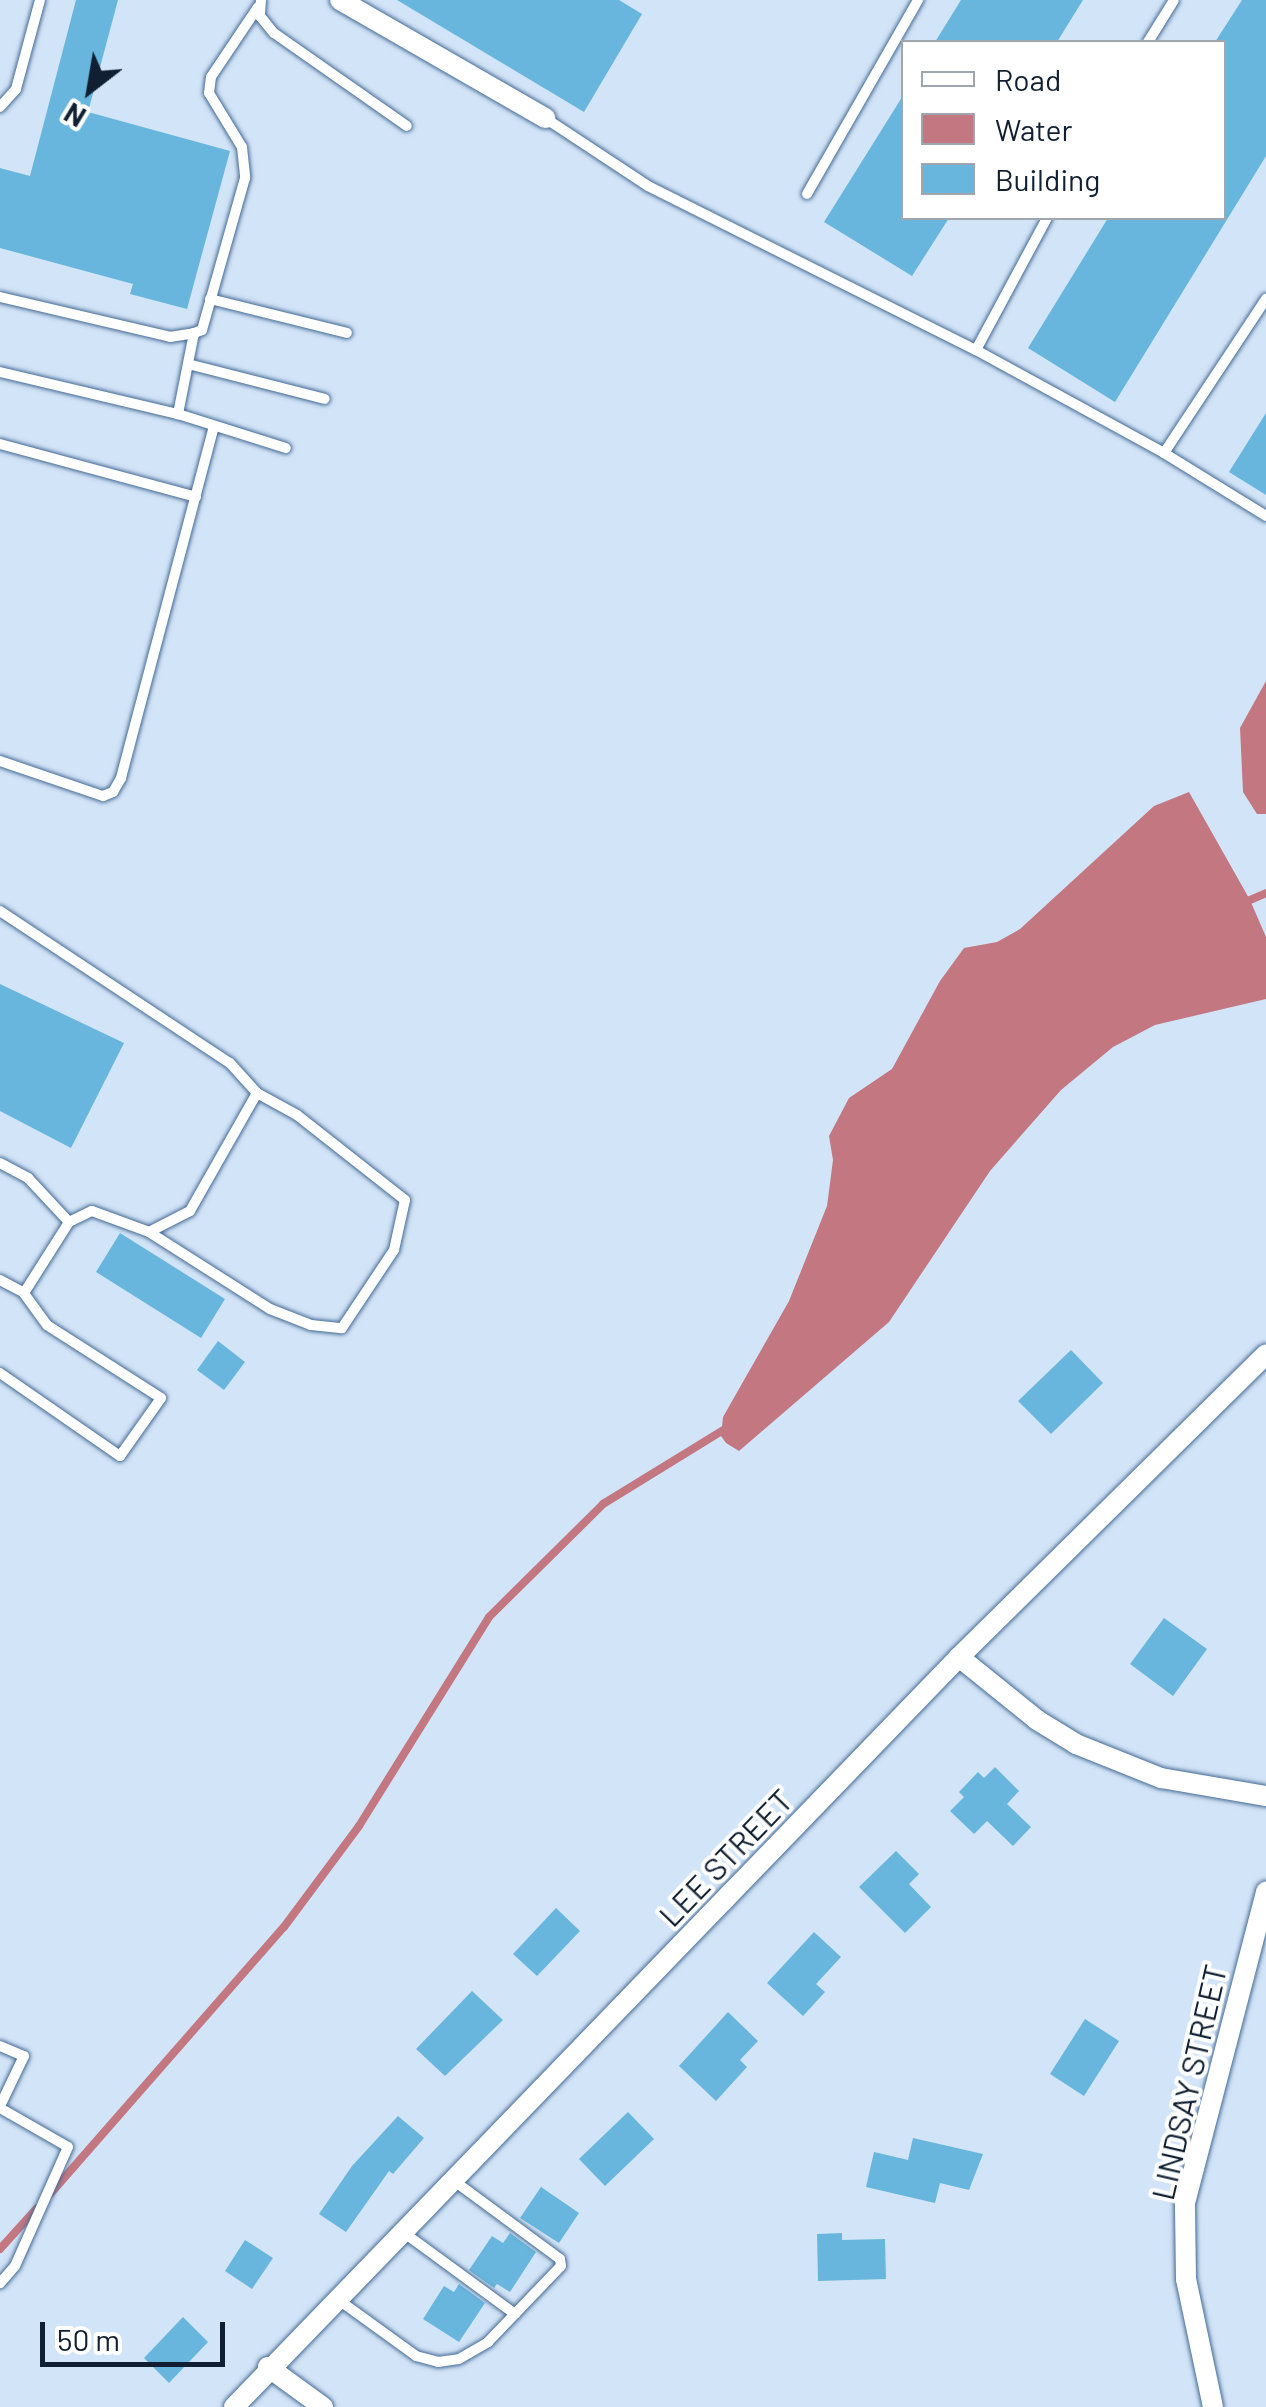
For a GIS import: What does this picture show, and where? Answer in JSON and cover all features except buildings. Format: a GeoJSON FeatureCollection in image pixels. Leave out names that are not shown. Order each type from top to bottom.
{"type":"FeatureCollection","features":[{"type":"Feature","properties":{"kind":"street"},"geometry":{"type":"LineString","coordinates":[[340,0],[545,118]]}},
{"type":"Feature","properties":{"kind":"street","name":"LEE STREET"},"geometry":{"type":"LineString","coordinates":[[234,2407],[268,2367],[959,1657],[1266,1354]]}},
{"type":"Feature","properties":{"kind":"street"},"geometry":{"type":"LineString","coordinates":[[959,1657],[1037,1720],[1076,1744],[1162,1778],[1266,1796]]}},
{"type":"Feature","properties":{"kind":"street","name":"LINDSAY STREET"},"geometry":{"type":"LineString","coordinates":[[1212,2407],[1186,2278],[1185,2203],[1266,1891]]}},
{"type":"Feature","properties":{"kind":"street"},"geometry":{"type":"LineString","coordinates":[[268,2367],[324,2407]]}},
{"type":"Feature","properties":{"kind":"lane"},"geometry":{"type":"LineString","coordinates":[[0,108],[16,89],[40,0]]}},
{"type":"Feature","properties":{"kind":"lane"},"geometry":{"type":"LineString","coordinates":[[807,194],[918,0]]}},
{"type":"Feature","properties":{"kind":"lane"},"geometry":{"type":"LineString","coordinates":[[1149,40],[1174,0]]}},
{"type":"Feature","properties":{"kind":"lane"},"geometry":{"type":"LineString","coordinates":[[260,3],[260,16],[274,32],[407,126]]}},
{"type":"Feature","properties":{"kind":"lane"},"geometry":{"type":"LineString","coordinates":[[0,297],[170,336],[202,330],[245,178],[245,160],[209,93],[211,77],[260,3]]}},
{"type":"Feature","properties":{"kind":"lane"},"geometry":{"type":"LineString","coordinates":[[545,118],[648,186],[976,350],[1164,453],[1266,516]]}},
{"type":"Feature","properties":{"kind":"lane"},"geometry":{"type":"LineString","coordinates":[[976,350],[1046,220]]}},
{"type":"Feature","properties":{"kind":"lane"},"geometry":{"type":"LineString","coordinates":[[1164,453],[1266,298]]}},
{"type":"Feature","properties":{"kind":"lane"},"geometry":{"type":"LineString","coordinates":[[210,299],[347,333]]}},
{"type":"Feature","properties":{"kind":"lane"},"geometry":{"type":"LineString","coordinates":[[178,414],[194,333]]}},
{"type":"Feature","properties":{"kind":"lane"},"geometry":{"type":"LineString","coordinates":[[188,364],[325,400]]}},
{"type":"Feature","properties":{"kind":"lane"},"geometry":{"type":"LineString","coordinates":[[0,372],[178,414],[286,448]]}},
{"type":"Feature","properties":{"kind":"lane"},"geometry":{"type":"LineString","coordinates":[[0,760],[103,796],[112,792],[121,778],[214,426]]}},
{"type":"Feature","properties":{"kind":"lane"},"geometry":{"type":"LineString","coordinates":[[0,444],[196,498]]}},
{"type":"Feature","properties":{"kind":"lane"},"geometry":{"type":"LineString","coordinates":[[0,911],[230,1063],[257,1093],[297,1115],[405,1200],[394,1250],[342,1328],[311,1325],[270,1310],[148,1232],[92,1211],[69,1222],[24,1293]]}},
{"type":"Feature","properties":{"kind":"lane"},"geometry":{"type":"LineString","coordinates":[[148,1232],[190,1211],[257,1093]]}},
{"type":"Feature","properties":{"kind":"lane"},"geometry":{"type":"LineString","coordinates":[[0,1163],[28,1178],[69,1222]]}},
{"type":"Feature","properties":{"kind":"lane"},"geometry":{"type":"LineString","coordinates":[[0,1280],[24,1293],[47,1324],[161,1398],[120,1456],[0,1373]]}},
{"type":"Feature","properties":{"kind":"lane"},"geometry":{"type":"LineString","coordinates":[[0,2046],[24,2056],[0,2107],[68,2147],[15,2266],[0,2283]]}},
{"type":"Feature","properties":{"kind":"lane"},"geometry":{"type":"LineString","coordinates":[[336,2298],[386,2338],[438,2362],[459,2359],[488,2342],[561,2266],[560,2259],[452,2179]]}},
{"type":"Feature","properties":{"kind":"lane"},"geometry":{"type":"LineString","coordinates":[[401,2231],[515,2314]]}},
{"type":"Feature","properties":{"kind":"water"},"geometry":{"type":"Polygon","coordinates":[[[1266,681],[1266,814],[1257,814],[1243,792],[1240,728],[1266,681]]]}},
{"type":"Feature","properties":{"kind":"water"},"geometry":{"type":"Polygon","coordinates":[[[1189,792],[1250,900],[1266,937],[1266,999],[1155,1025],[1113,1047],[1061,1090],[990,1171],[889,1322],[739,1451],[726,1443],[721,1436],[723,1417],[789,1301],[827,1206],[833,1160],[829,1136],[849,1098],[892,1069],[940,981],[964,948],[997,942],[1020,929],[1154,806],[1189,792]]]}},
{"type":"Feature","properties":{"kind":"waterway"},"geometry":{"type":"LineString","coordinates":[[1243,903],[1266,893]]}},
{"type":"Feature","properties":{"kind":"waterway"},"geometry":{"type":"LineString","coordinates":[[50,2194],[284,1927],[359,1826],[489,1617],[603,1504],[725,1429]]}},
{"type":"Feature","properties":{"kind":"waterway"},"geometry":{"type":"LineString","coordinates":[[0,2249],[37,2208]]}}]}
